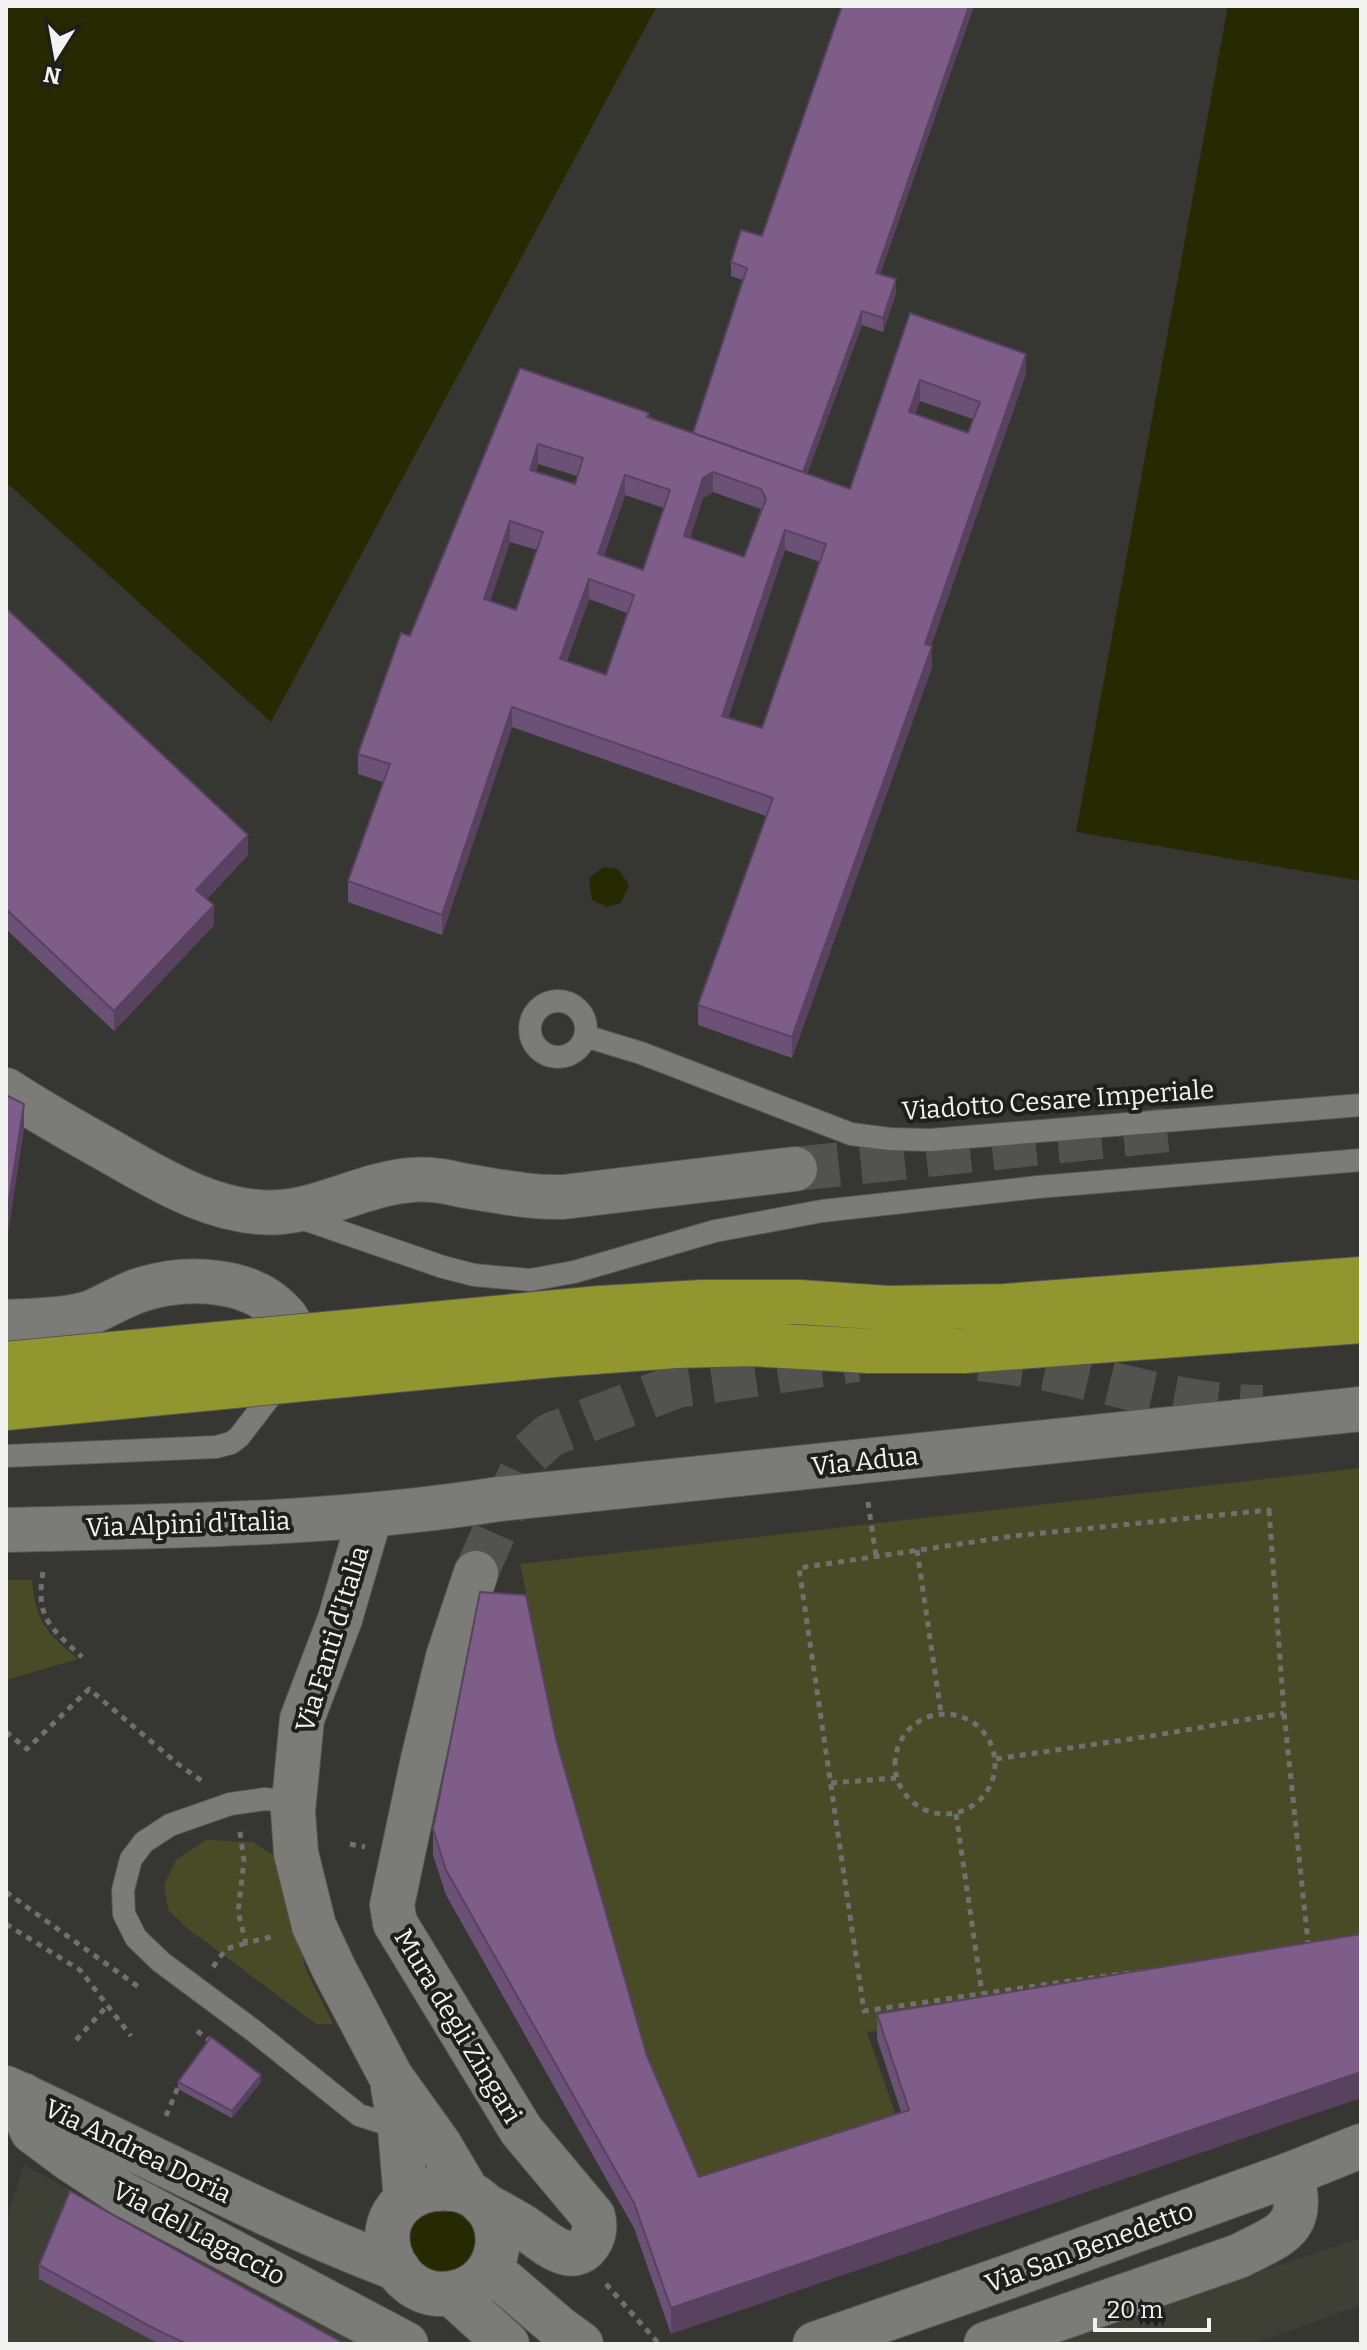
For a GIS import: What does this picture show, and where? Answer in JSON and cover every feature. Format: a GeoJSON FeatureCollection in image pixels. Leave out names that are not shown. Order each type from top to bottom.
{"type":"FeatureCollection","features":[{"type":"Feature","properties":{"kind":"highway"},"geometry":{"type":"LineString","coordinates":[[6,1364],[600,1308],[702,1302],[799,1302],[888,1308],[1005,1306],[1361,1279]]}},
{"type":"Feature","properties":{"kind":"highway"},"geometry":{"type":"LineString","coordinates":[[6,1408],[675,1346],[750,1344],[868,1351],[964,1351],[1361,1321]]}},
{"type":"Feature","properties":{"kind":"street"},"geometry":{"type":"LineString","coordinates":[[6,1090],[163,1182],[227,1206],[257,1211],[282,1212],[414,1179],[537,1197],[563,1197],[795,1169]]}},
{"type":"Feature","properties":{"kind":"street"},"geometry":{"type":"LineString","coordinates":[[6,1322],[92,1312],[139,1290],[162,1284],[217,1283],[241,1288],[275,1305],[291,1328],[294,1344],[291,1366],[285,1378],[275,1390],[255,1399],[6,1424]]}},
{"type":"Feature","properties":{"kind":"street","name":"Via Adua"},"geometry":{"type":"LineString","coordinates":[[370,1516],[499,1499],[1361,1409]]}},
{"type":"Feature","properties":{"kind":"street","name":"Via Alpini d'Italia"},"geometry":{"type":"LineString","coordinates":[[6,1530],[178,1526],[370,1516]]}},
{"type":"Feature","properties":{"kind":"street","name":"Via Fanti d'Italia"},"geometry":{"type":"LineString","coordinates":[[370,1516],[340,1619],[302,1719],[294,1802],[296,1853],[314,1926],[334,1969],[391,2077],[476,2198]]}},
{"type":"Feature","properties":{"kind":"street","name":"Mura degli Zingari"},"geometry":{"type":"LineString","coordinates":[[476,1573],[448,1657],[423,1759],[394,1893],[393,1913],[395,1923],[521,2130],[593,2216],[594,2233],[588,2246],[578,2253],[564,2252],[546,2244],[476,2198]]}},
{"type":"Feature","properties":{"kind":"street","name":"Via Fanti d'Italia"},"geometry":{"type":"LineString","coordinates":[[391,2077],[400,2128],[399,2208]]}},
{"type":"Feature","properties":{"kind":"street","name":"Via Andrea Doria"},"geometry":{"type":"LineString","coordinates":[[11,2094],[349,2251],[398,2269]]}},
{"type":"Feature","properties":{"kind":"street","name":"Via del Lagaccio"},"geometry":{"type":"LineString","coordinates":[[11,2094],[21,2105],[32,2131],[123,2194],[406,2344]]}},
{"type":"Feature","properties":{"kind":"street","name":"Via San Benedetto"},"geometry":{"type":"LineString","coordinates":[[815,2344],[1020,2273],[1361,2146]]}},
{"type":"Feature","properties":{"kind":"street"},"geometry":{"type":"LineString","coordinates":[[986,2344],[1239,2256],[1269,2241],[1285,2230],[1295,2217],[1297,2195],[1291,2174]]}},
{"type":"Feature","properties":{"kind":"street"},"geometry":{"type":"LineString","coordinates":[[432,2189],[450,2189],[476,2198],[493,2218],[499,2242],[491,2270],[475,2286],[452,2294],[425,2291],[409,2282],[398,2269],[387,2244],[386,2235],[399,2208],[423,2191],[432,2189]]}},
{"type":"Feature","properties":{"kind":"street","name":"Via Andrea Doria"},"geometry":{"type":"LineString","coordinates":[[270,2214],[355,2219],[399,2208]]}},
{"type":"Feature","properties":{"kind":"street"},"geometry":{"type":"LineString","coordinates":[[491,2270],[563,2339]]}},
{"type":"Feature","properties":{"kind":"street"},"geometry":{"type":"LineString","coordinates":[[452,2294],[507,2344]]}},
{"type":"Feature","properties":{"kind":"lane"},"geometry":{"type":"LineString","coordinates":[[560,1001],[578,1009],[586,1027],[585,1036],[576,1051],[569,1055],[541,1060],[529,1031],[541,1006],[560,1001]]}},
{"type":"Feature","properties":{"kind":"lane","name":"Viadotto Cesare Imperiale"},"geometry":{"type":"LineString","coordinates":[[585,1036],[641,1053],[851,1134],[890,1139],[930,1140],[1361,1105]]}},
{"type":"Feature","properties":{"kind":"lane"},"geometry":{"type":"LineString","coordinates":[[282,1212],[443,1267],[474,1275],[530,1280],[574,1272],[715,1231],[822,1211],[1038,1187],[1361,1160]]}},
{"type":"Feature","properties":{"kind":"lane"},"geometry":{"type":"LineString","coordinates":[[6,1456],[216,1447],[239,1437],[275,1390]]}},
{"type":"Feature","properties":{"kind":"lane"},"geometry":{"type":"LineString","coordinates":[[294,1802],[265,1799],[230,1804],[170,1825],[144,1842],[131,1859],[123,1890],[124,1914],[136,1938],[161,1962],[359,2115],[400,2128]]}},
{"type":"Feature","properties":{"kind":"path"},"geometry":{"type":"LineString","coordinates":[[868,1499],[876,1556]]}},
{"type":"Feature","properties":{"kind":"path"},"geometry":{"type":"LineString","coordinates":[[1269,1510],[1284,1713],[1309,1952],[1097,1977],[864,2011],[799,1568],[876,1556],[1013,1536],[1269,1510]]}},
{"type":"Feature","properties":{"kind":"path"},"geometry":{"type":"LineString","coordinates":[[917,1550],[941,1713]]}},
{"type":"Feature","properties":{"kind":"path"},"geometry":{"type":"LineString","coordinates":[[43,1572],[40,1588],[42,1612],[57,1634],[82,1657]]}},
{"type":"Feature","properties":{"kind":"path"},"geometry":{"type":"LineString","coordinates":[[6,1732],[27,1749],[89,1689],[230,1804],[240,1832],[244,1861],[238,1912],[246,1943],[314,1926]]}},
{"type":"Feature","properties":{"kind":"path"},"geometry":{"type":"LineString","coordinates":[[941,1713],[967,1718],[986,1734],[996,1759],[992,1783],[978,1803],[956,1814],[931,1813],[909,1800],[896,1778],[896,1748],[914,1724],[941,1713]]}},
{"type":"Feature","properties":{"kind":"path"},"geometry":{"type":"LineString","coordinates":[[996,1759],[1284,1713]]}},
{"type":"Feature","properties":{"kind":"path"},"geometry":{"type":"LineString","coordinates":[[831,1783],[896,1778]]}},
{"type":"Feature","properties":{"kind":"path"},"geometry":{"type":"LineString","coordinates":[[956,1814],[982,1993]]}},
{"type":"Feature","properties":{"kind":"path"},"geometry":{"type":"LineString","coordinates":[[6,1892],[149,1994]]}},
{"type":"Feature","properties":{"kind":"path"},"geometry":{"type":"LineString","coordinates":[[6,1924],[80,1970],[131,2036]]}},
{"type":"Feature","properties":{"kind":"path"},"geometry":{"type":"LineString","coordinates":[[76,2040],[108,2005]]}},
{"type":"Feature","properties":{"kind":"path"},"geometry":{"type":"LineString","coordinates":[[188,2023],[209,2040],[199,2054]]}},
{"type":"Feature","properties":{"kind":"path"},"geometry":{"type":"LineString","coordinates":[[166,2116],[177,2085],[185,2074]]}},
{"type":"Feature","properties":{"kind":"shaded area"},"geometry":{"type":"Polygon","coordinates":[[[6,6],[657,6],[271,722],[6,482],[6,6]]]}},
{"type":"Feature","properties":{"kind":"shaded area"},"geometry":{"type":"Polygon","coordinates":[[[1228,6],[1361,6],[1361,881],[1076,832],[1228,6]]]}},
{"type":"Feature","properties":{"kind":"shaded area"},"geometry":{"type":"Polygon","coordinates":[[[603,867],[618,869],[629,885],[621,903],[607,907],[592,900],[589,878],[603,867]]]}},
{"type":"Feature","properties":{"kind":"shaded area"},"geometry":{"type":"Polygon","coordinates":[[[1361,1468],[1361,1957],[867,2032],[902,2133],[702,2199],[654,2083],[562,1763],[520,1564],[1361,1468]]]}},
{"type":"Feature","properties":{"kind":"shaded area"},"geometry":{"type":"Polygon","coordinates":[[[6,1580],[32,1580],[36,1607],[44,1626],[78,1659],[6,1680],[6,1580]]]}},
{"type":"Feature","properties":{"kind":"shaded area"},"geometry":{"type":"Polygon","coordinates":[[[206,1840],[253,1842],[276,1857],[306,1970],[333,2024],[316,2024],[187,1928],[168,1910],[164,1885],[176,1860],[206,1840]]]}},
{"type":"Feature","properties":{"kind":"shaded area"},"geometry":{"type":"Polygon","coordinates":[[[24,2165],[292,2309],[365,2344],[6,2344],[6,2219],[24,2165]]]}},
{"type":"Feature","properties":{"kind":"shaded area"},"geometry":{"type":"Polygon","coordinates":[[[425,2209],[462,2211],[478,2230],[478,2255],[452,2280],[410,2262],[408,2227],[425,2209]]]}},
{"type":"Feature","properties":{"kind":"shaded area"},"geometry":{"type":"Polygon","coordinates":[[[1361,2238],[1361,2305],[1253,2344],[1041,2344],[1361,2238]]]}},
{"type":"Feature","properties":{"kind":"building"},"geometry":{"type":"Polygon","coordinates":[[[842,6],[969,6],[876,273],[896,279],[883,318],[862,311],[803,472],[693,433],[747,268],[731,262],[741,230],[762,236],[842,6]]]}},
{"type":"Feature","properties":{"kind":"building"},"geometry":{"type":"Polygon","coordinates":[[[910,313],[1026,354],[925,644],[932,646],[792,1037],[698,1005],[773,798],[512,707],[442,915],[348,881],[390,764],[358,754],[401,633],[410,636],[520,368],[850,489],[910,313]],[[920,380],[909,412],[968,433],[980,402],[920,380]],[[538,444],[530,470],[575,484],[583,458],[538,444]],[[713,472],[703,478],[684,536],[744,557],[766,499],[761,489],[713,472]],[[625,475],[598,554],[643,570],[670,490],[625,475]],[[510,521],[484,599],[516,610],[543,532],[510,521]],[[785,530],[722,716],[762,728],[826,544],[785,530]],[[589,579],[560,659],[606,675],[634,595],[589,579]]]}},
{"type":"Feature","properties":{"kind":"building"},"geometry":{"type":"Polygon","coordinates":[[[6,608],[248,835],[196,890],[214,905],[114,1011],[6,909],[6,608]]]}},
{"type":"Feature","properties":{"kind":"building"},"geometry":{"type":"Polygon","coordinates":[[[6,1095],[24,1104],[6,1220],[6,1095]]]}},
{"type":"Feature","properties":{"kind":"building"},"geometry":{"type":"Polygon","coordinates":[[[480,1592],[526,1595],[556,1739],[647,2056],[699,2177],[909,2110],[877,2014],[1361,1934],[1361,2072],[671,2308],[634,2203],[446,1870],[433,1829],[480,1592]]]}},
{"type":"Feature","properties":{"kind":"building"},"geometry":{"type":"Polygon","coordinates":[[[211,2037],[261,2075],[232,2111],[178,2082],[211,2037]]]}},
{"type":"Feature","properties":{"kind":"building"},"geometry":{"type":"Polygon","coordinates":[[[70,2191],[345,2344],[187,2344],[39,2265],[70,2191]]]}},
{"type":"Feature","properties":{"kind":"tunnel"},"geometry":{"type":"LineString","coordinates":[[795,1169],[1167,1130]]}},
{"type":"Feature","properties":{"kind":"tunnel"},"geometry":{"type":"LineString","coordinates":[[980,1359],[1042,1368],[1179,1399],[1263,1407]]}},
{"type":"Feature","properties":{"kind":"tunnel"},"geometry":{"type":"LineString","coordinates":[[476,1573],[529,1454],[550,1435],[677,1386],[857,1360]]}}]}
